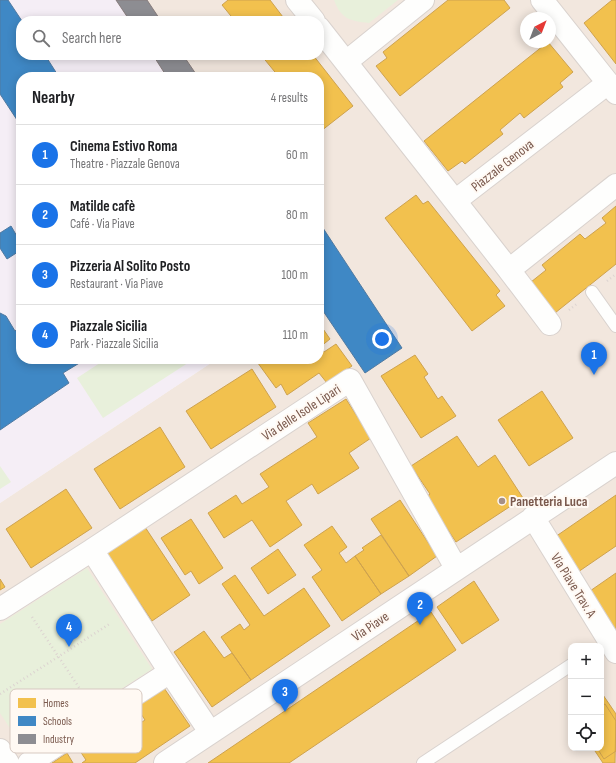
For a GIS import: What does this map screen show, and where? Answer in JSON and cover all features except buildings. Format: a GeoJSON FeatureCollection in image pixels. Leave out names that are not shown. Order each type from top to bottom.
{"type":"FeatureCollection","features":[{"type":"Feature","properties":{"kind":"street"},"geometry":{"type":"LineString","coordinates":[[297,0],[310,16]]}},
{"type":"Feature","properties":{"kind":"street"},"geometry":{"type":"LineString","coordinates":[[346,62],[423,0]]}},
{"type":"Feature","properties":{"kind":"street"},"geometry":{"type":"LineString","coordinates":[[542,0],[612,88]]}},
{"type":"Feature","properties":{"kind":"street"},"geometry":{"type":"LineString","coordinates":[[324,34],[550,324]]}},
{"type":"Feature","properties":{"kind":"street","name":"Piazzale Genova"},"geometry":{"type":"LineString","coordinates":[[455,201],[612,88]]}},
{"type":"Feature","properties":{"kind":"street"},"geometry":{"type":"LineString","coordinates":[[509,270],[616,186]]}},
{"type":"Feature","properties":{"kind":"street","name":"Via delle Isole Lipari"},"geometry":{"type":"LineString","coordinates":[[92,550],[350,380],[456,568]]}},
{"type":"Feature","properties":{"kind":"street","name":"Via Piave"},"geometry":{"type":"LineString","coordinates":[[165,763],[616,463]]}},
{"type":"Feature","properties":{"kind":"street","name":"Via Piave Trav. A"},"geometry":{"type":"LineString","coordinates":[[533,517],[608,646]]}},
{"type":"Feature","properties":{"kind":"street"},"geometry":{"type":"LineString","coordinates":[[0,609],[92,550],[210,732]]}},
{"type":"Feature","properties":{"kind":"street"},"geometry":{"type":"LineString","coordinates":[[142,690],[170,672]]}},
{"type":"Feature","properties":{"kind":"street"},"geometry":{"type":"LineString","coordinates":[[0,750],[8,763]]}},
{"type":"Feature","properties":{"kind":"street"},"geometry":{"type":"LineString","coordinates":[[29,763],[44,753]]}},
{"type":"Feature","properties":{"kind":"lane"},"geometry":{"type":"LineString","coordinates":[[592,292],[616,326]]}},
{"type":"Feature","properties":{"kind":"lane"},"geometry":{"type":"LineString","coordinates":[[423,763],[568,667]]}},
{"type":"Feature","properties":{"kind":"path"},"geometry":{"type":"LineString","coordinates":[[19,597],[79,689]]}},
{"type":"Feature","properties":{"kind":"path"},"geometry":{"type":"LineString","coordinates":[[0,694],[130,610]]}},
{"type":"Feature","properties":{"kind":"shaded area"},"geometry":{"type":"Polygon","coordinates":[[[0,0],[116,0],[127,16],[16,16],[16,60],[156,60],[164,72],[16,72],[16,364],[209,364],[0,503],[0,0]]]}},
{"type":"Feature","properties":{"kind":"shaded area"},"geometry":{"type":"Polygon","coordinates":[[[116,0],[616,0],[616,763],[0,763],[0,503],[209,364],[324,364],[324,72],[164,72],[156,60],[324,60],[324,16],[127,16],[116,0]]]}},
{"type":"Feature","properties":{"kind":"green space"},"geometry":{"type":"Polygon","coordinates":[[[334,0],[398,0],[369,23],[347,18],[340,11],[334,0]]]}},
{"type":"Feature","properties":{"kind":"green space"},"geometry":{"type":"Polygon","coordinates":[[[98,364],[186,364],[103,418],[77,378],[98,364]]]}},
{"type":"Feature","properties":{"kind":"green space"},"geometry":{"type":"Polygon","coordinates":[[[0,466],[11,482],[0,489],[0,466]]]}},
{"type":"Feature","properties":{"kind":"green space"},"geometry":{"type":"Polygon","coordinates":[[[87,568],[152,669],[121,689],[10,689],[10,728],[0,713],[0,624],[87,568]]]}},
{"type":"Feature","properties":{"kind":"place","name":"Cinema Estivo Roma"},"geometry":{"type":"Point","coordinates":[594,375]}},
{"type":"Feature","properties":{"kind":"place","name":"Panetteria Luca"},"geometry":{"type":"Point","coordinates":[502,501]}},
{"type":"Feature","properties":{"kind":"place","name":"Matilde cafè"},"geometry":{"type":"Point","coordinates":[420,625]}},
{"type":"Feature","properties":{"kind":"place","name":"Piazzale Sicilia"},"geometry":{"type":"Point","coordinates":[69,647]}},
{"type":"Feature","properties":{"kind":"place","name":"Pizzeria Al Solito Posto"},"geometry":{"type":"Point","coordinates":[285,712]}}]}
